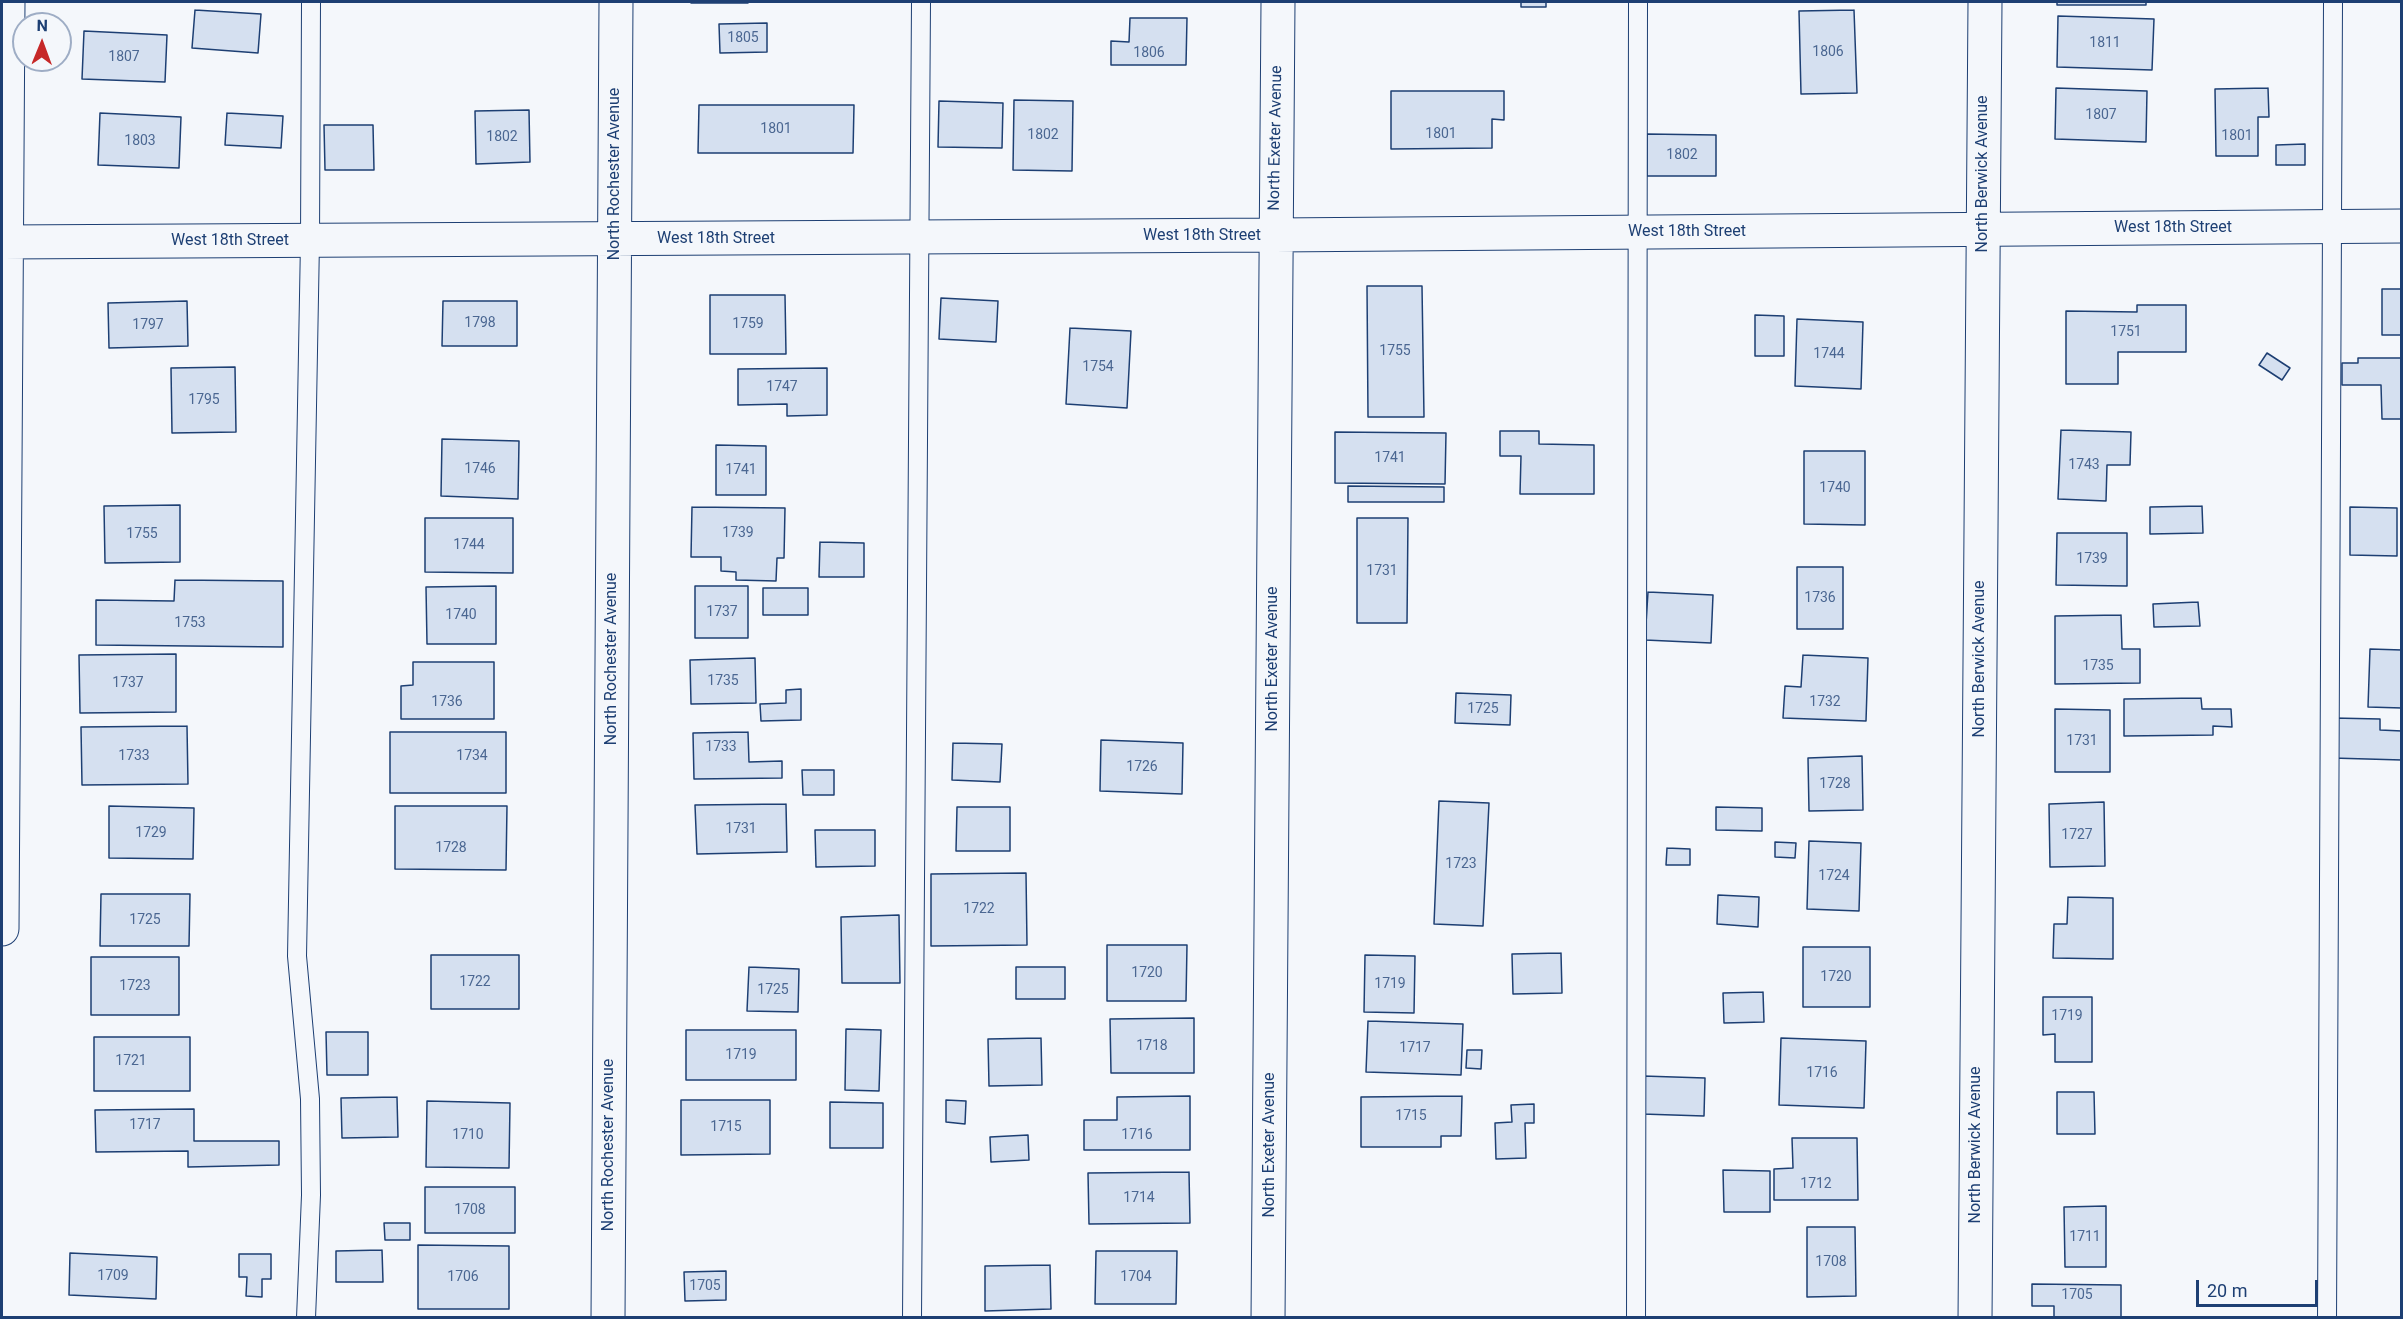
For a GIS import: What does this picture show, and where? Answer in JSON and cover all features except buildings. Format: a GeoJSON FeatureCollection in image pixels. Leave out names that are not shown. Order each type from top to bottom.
{"type":"FeatureCollection","features":[{"type":"Feature","properties":{"kind":"street"},"geometry":{"type":"LineString","coordinates":[[2,929],[4,242],[8,2]]}},
{"type":"Feature","properties":{"kind":"street","name":"North Rochester Avenue"},"geometry":{"type":"LineString","coordinates":[[608,1317],[616,2]]}},
{"type":"Feature","properties":{"kind":"street","name":"North Exeter Avenue"},"geometry":{"type":"LineString","coordinates":[[1269,1317],[1278,2]]}},
{"type":"Feature","properties":{"kind":"street","name":"North Berwick Avenue"},"geometry":{"type":"LineString","coordinates":[[1975,1317],[1985,2]]}},
{"type":"Feature","properties":{"kind":"street","name":"West 18th Street"},"geometry":{"type":"LineString","coordinates":[[4,242],[1275,236],[2402,226]]}},
{"type":"Feature","properties":{"kind":"lane"},"geometry":{"type":"LineString","coordinates":[[306,1317],[311,1195],[310,1099],[297,956],[310,241],[311,2]]}},
{"type":"Feature","properties":{"kind":"lane"},"geometry":{"type":"LineString","coordinates":[[912,1317],[921,2]]}},
{"type":"Feature","properties":{"kind":"lane"},"geometry":{"type":"LineString","coordinates":[[1636,1317],[1638,2]]}},
{"type":"Feature","properties":{"kind":"lane"},"geometry":{"type":"LineString","coordinates":[[2327,1317],[2333,2]]}}]}
